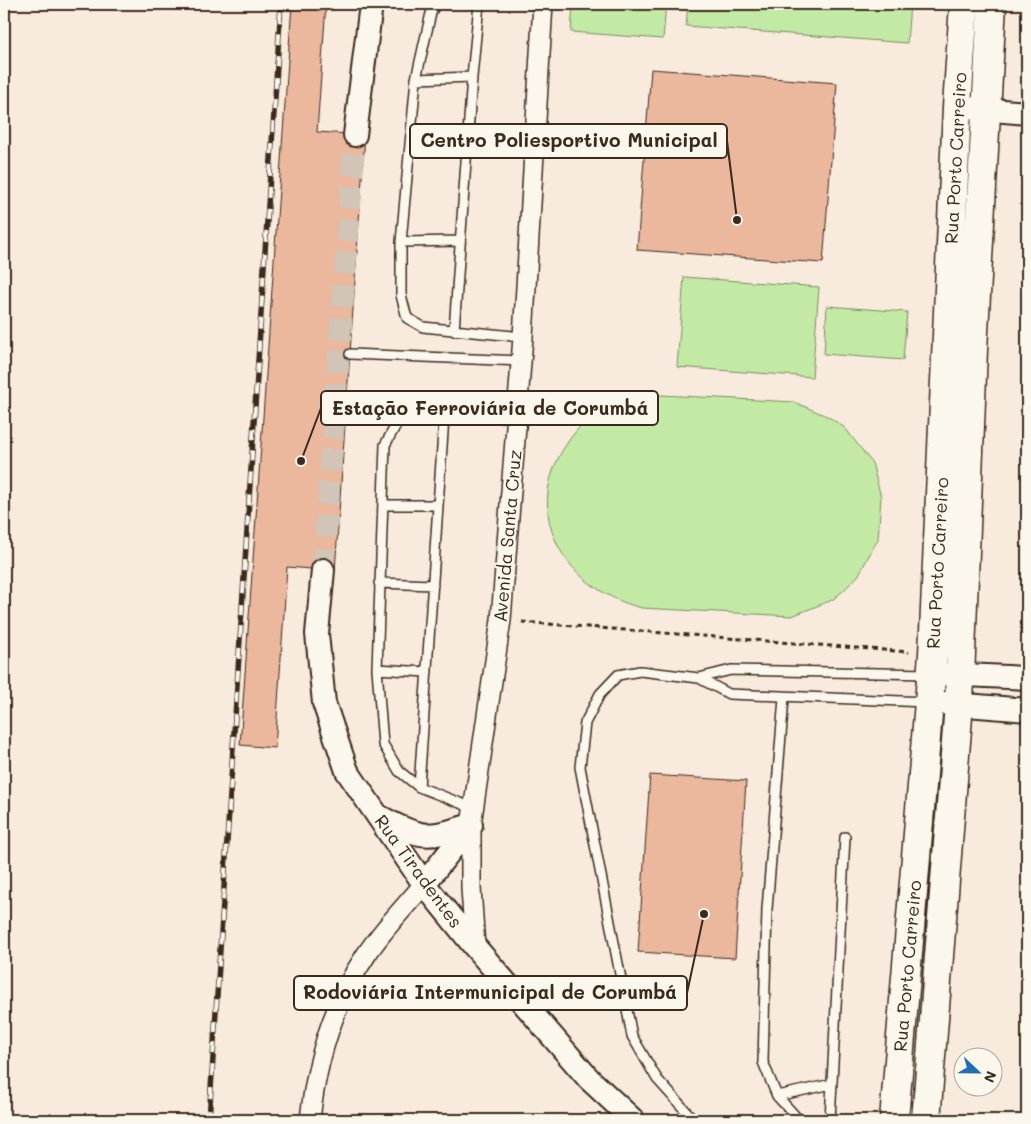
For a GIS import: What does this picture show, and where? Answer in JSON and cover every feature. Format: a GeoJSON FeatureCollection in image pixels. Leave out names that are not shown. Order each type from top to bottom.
{"type":"FeatureCollection","features":[{"type":"Feature","properties":{"kind":"main road","name":"Rua Porto Carreiro"},"geometry":{"type":"LineString","coordinates":[[926,1120],[959,704],[960,350],[957,107],[964,4]]}},
{"type":"Feature","properties":{"kind":"main road","name":"Rua Porto Carreiro"},"geometry":{"type":"LineString","coordinates":[[894,1120],[960,350],[985,110],[992,4]]}},
{"type":"Feature","properties":{"kind":"street"},"geometry":{"type":"LineString","coordinates":[[355,135],[371,4]]}},
{"type":"Feature","properties":{"kind":"street","name":"Avenida Santa Cruz"},"geometry":{"type":"LineString","coordinates":[[475,946],[471,888],[472,817],[501,620],[523,337],[543,4]]}},
{"type":"Feature","properties":{"kind":"street"},"geometry":{"type":"LineString","coordinates":[[957,107],[1027,113]]}},
{"type":"Feature","properties":{"kind":"street","name":"Rua Tiradentes"},"geometry":{"type":"LineString","coordinates":[[323,570],[317,634],[324,703],[347,771],[424,884],[589,1079],[633,1120]]}},
{"type":"Feature","properties":{"kind":"street"},"geometry":{"type":"LineString","coordinates":[[932,664],[959,674],[1027,678]]}},
{"type":"Feature","properties":{"kind":"street"},"geometry":{"type":"LineString","coordinates":[[930,702],[1027,710]]}},
{"type":"Feature","properties":{"kind":"street"},"geometry":{"type":"LineString","coordinates":[[378,816],[408,832],[436,836],[472,817]]}},
{"type":"Feature","properties":{"kind":"street"},"geometry":{"type":"LineString","coordinates":[[310,1120],[314,1081],[335,1014],[366,955],[424,884],[472,817]]}},
{"type":"Feature","properties":{"kind":"lane"},"geometry":{"type":"LineString","coordinates":[[435,4],[431,13],[416,79],[401,242],[401,295],[407,318],[424,327],[523,337]]}},
{"type":"Feature","properties":{"kind":"lane"},"geometry":{"type":"LineString","coordinates":[[454,331],[459,241],[479,4]]}},
{"type":"Feature","properties":{"kind":"lane"},"geometry":{"type":"LineString","coordinates":[[416,79],[472,76]]}},
{"type":"Feature","properties":{"kind":"lane"},"geometry":{"type":"LineString","coordinates":[[401,242],[459,241]]}},
{"type":"Feature","properties":{"kind":"lane"},"geometry":{"type":"LineString","coordinates":[[350,354],[521,361]]}},
{"type":"Feature","properties":{"kind":"lane"},"geometry":{"type":"LineString","coordinates":[[472,817],[419,787],[399,771],[383,744],[377,669],[385,445],[396,425],[413,415],[517,417]]}},
{"type":"Feature","properties":{"kind":"lane"},"geometry":{"type":"LineString","coordinates":[[419,787],[444,417]]}},
{"type":"Feature","properties":{"kind":"lane"},"geometry":{"type":"LineString","coordinates":[[383,505],[438,505]]}},
{"type":"Feature","properties":{"kind":"lane"},"geometry":{"type":"LineString","coordinates":[[379,583],[433,585]]}},
{"type":"Feature","properties":{"kind":"lane"},"geometry":{"type":"LineString","coordinates":[[694,1120],[657,1079],[632,1036],[580,767],[585,723],[600,694],[618,676],[640,671],[699,678],[731,670],[932,664]]}},
{"type":"Feature","properties":{"kind":"lane"},"geometry":{"type":"LineString","coordinates":[[377,669],[427,672]]}},
{"type":"Feature","properties":{"kind":"lane"},"geometry":{"type":"LineString","coordinates":[[699,678],[729,694],[784,698],[930,702]]}},
{"type":"Feature","properties":{"kind":"lane"},"geometry":{"type":"LineString","coordinates":[[784,698],[767,908],[762,1062],[777,1096],[799,1120]]}},
{"type":"Feature","properties":{"kind":"lane"},"geometry":{"type":"LineString","coordinates":[[830,1120],[845,837]]}},
{"type":"Feature","properties":{"kind":"lane"},"geometry":{"type":"LineString","coordinates":[[777,1096],[832,1084]]}},
{"type":"Feature","properties":{"kind":"path"},"geometry":{"type":"LineString","coordinates":[[501,620],[932,664]]}},
{"type":"Feature","properties":{"kind":"green space"},"geometry":{"type":"Polygon","coordinates":[[[573,4],[666,4],[663,39],[571,32],[573,4]]]}},
{"type":"Feature","properties":{"kind":"green space"},"geometry":{"type":"Polygon","coordinates":[[[688,4],[910,4],[907,43],[686,26],[688,4]]]}},
{"type":"Feature","properties":{"kind":"green space"},"geometry":{"type":"Polygon","coordinates":[[[684,277],[819,287],[812,377],[677,367],[684,277]]]}},
{"type":"Feature","properties":{"kind":"green space"},"geometry":{"type":"Polygon","coordinates":[[[827,306],[907,312],[903,360],[824,354],[827,306]]]}},
{"type":"Feature","properties":{"kind":"green space"},"geometry":{"type":"Polygon","coordinates":[[[661,395],[794,402],[829,417],[845,428],[872,463],[881,497],[878,539],[858,576],[832,600],[792,616],[642,608],[614,598],[590,584],[571,565],[557,543],[549,519],[548,493],[555,466],[570,439],[590,416],[602,407],[615,400],[661,395]]]}},
{"type":"Feature","properties":{"kind":"building"},"geometry":{"type":"Polygon","coordinates":[[[292,4],[326,4],[317,132],[365,135],[335,571],[287,567],[275,748],[240,745],[292,4]]]}},
{"type":"Feature","properties":{"kind":"building"},"geometry":{"type":"Polygon","coordinates":[[[651,69],[837,83],[823,263],[637,250],[651,69]]]}},
{"type":"Feature","properties":{"kind":"building"},"geometry":{"type":"Polygon","coordinates":[[[650,775],[746,781],[735,958],[638,952],[650,775]]]}},
{"type":"Feature","properties":{"kind":"tunnel"},"geometry":{"type":"LineString","coordinates":[[323,570],[355,135]]}},
{"type":"Feature","properties":{"kind":"railway"},"geometry":{"type":"LineString","coordinates":[[209,1120],[281,4]]}},
{"type":"Feature","properties":{"kind":"place","name":"Centro Poliesportivo Municipal"},"geometry":{"type":"Point","coordinates":[737,220]}},
{"type":"Feature","properties":{"kind":"place","name":"Estação Ferroviária de Corumbá"},"geometry":{"type":"Point","coordinates":[301,461]}},
{"type":"Feature","properties":{"kind":"place","name":"Rodoviária Intermunicipal de Corumbá"},"geometry":{"type":"Point","coordinates":[704,914]}}]}
